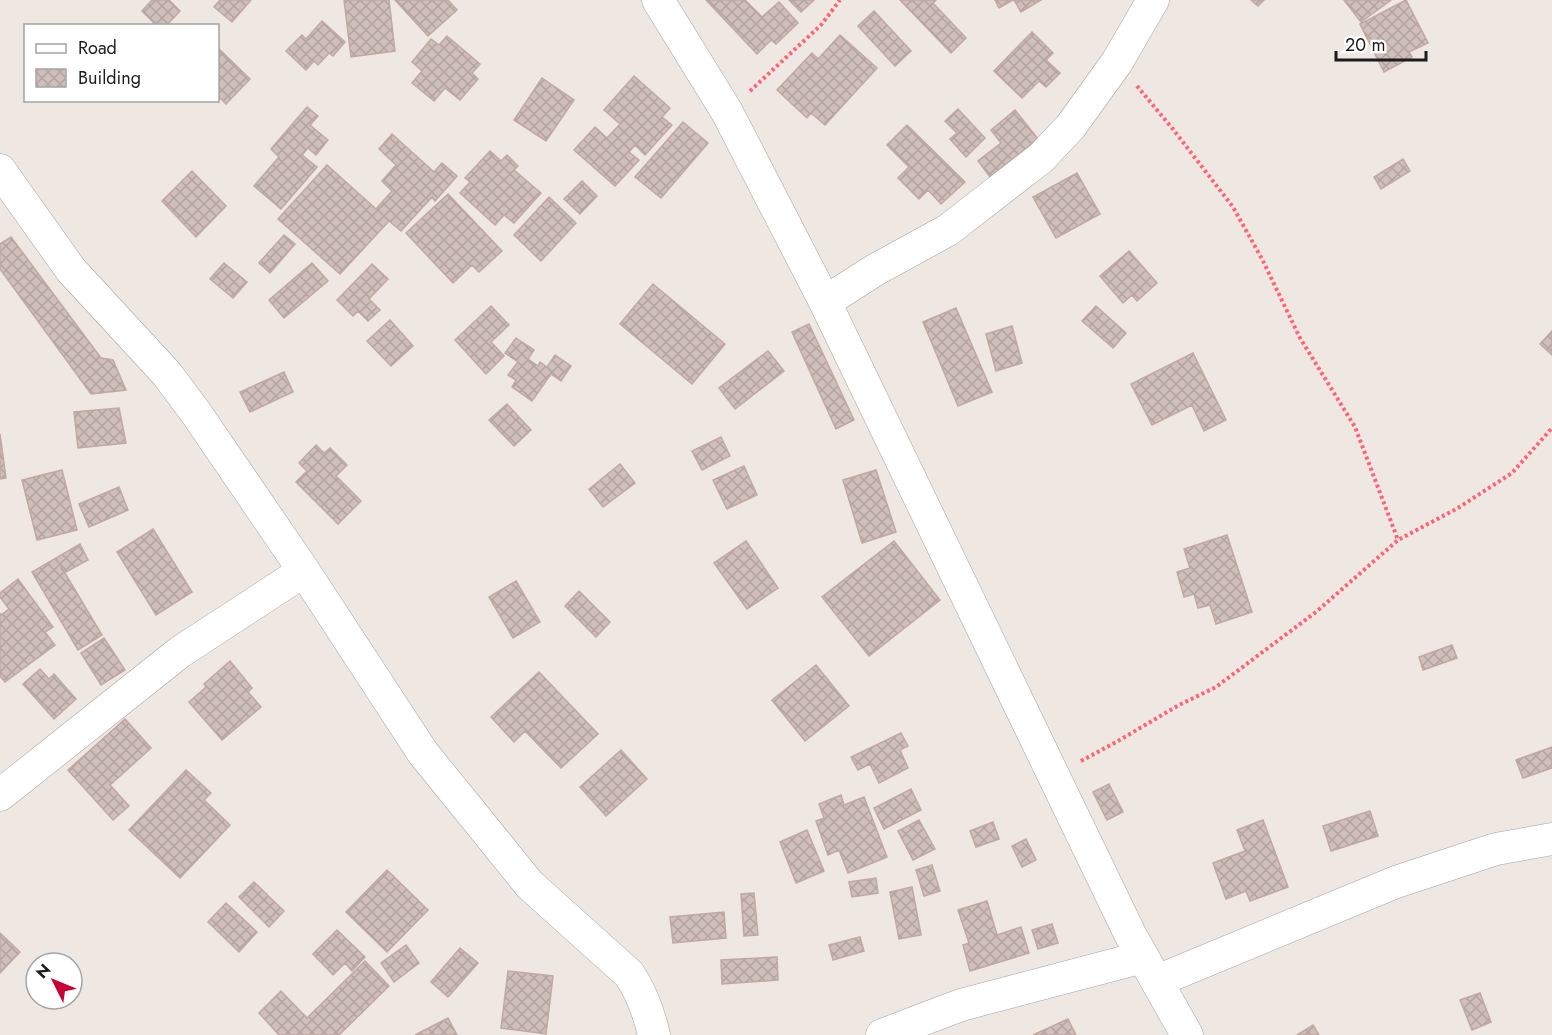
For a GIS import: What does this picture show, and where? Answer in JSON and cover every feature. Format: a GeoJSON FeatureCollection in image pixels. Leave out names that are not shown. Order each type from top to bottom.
{"type":"FeatureCollection","features":[{"type":"Feature","properties":{"kind":"street"},"geometry":{"type":"LineString","coordinates":[[658,0],[727,112],[825,302],[1130,934],[1187,1035]]}},
{"type":"Feature","properties":{"kind":"street"},"geometry":{"type":"LineString","coordinates":[[825,302],[875,270],[948,230],[1041,158],[1071,126],[1117,62],[1153,0]]}},
{"type":"Feature","properties":{"kind":"street"},"geometry":{"type":"LineString","coordinates":[[0,170],[71,270],[167,374],[196,413],[304,571],[423,753],[530,885],[629,974],[640,991],[651,1019],[654,1035]]}},
{"type":"Feature","properties":{"kind":"street"},"geometry":{"type":"LineString","coordinates":[[0,795],[180,652],[304,571]]}},
{"type":"Feature","properties":{"kind":"street"},"geometry":{"type":"LineString","coordinates":[[882,1035],[961,1005],[1150,969],[1396,882],[1497,849],[1552,839]]}},
{"type":"Feature","properties":{"kind":"path"},"geometry":{"type":"LineString","coordinates":[[727,112],[821,25],[840,0]]}},
{"type":"Feature","properties":{"kind":"path"},"geometry":{"type":"LineString","coordinates":[[1117,62],[1233,207],[1262,259],[1300,338],[1355,426],[1398,540]]}},
{"type":"Feature","properties":{"kind":"path"},"geometry":{"type":"LineString","coordinates":[[1054,775],[1179,705],[1216,687],[1316,612],[1398,540],[1458,508],[1512,473],[1552,428]]}},
{"type":"Feature","properties":{"kind":"building"},"geometry":{"type":"Polygon","coordinates":[[[152,0],[169,0],[180,11],[168,24],[155,24],[142,11],[152,0]]]}},
{"type":"Feature","properties":{"kind":"building"},"geometry":{"type":"Polygon","coordinates":[[[220,0],[251,0],[232,22],[214,7],[220,0]]]}},
{"type":"Feature","properties":{"kind":"building"},"geometry":{"type":"Polygon","coordinates":[[[344,0],[389,0],[395,51],[351,57],[344,0]]]}},
{"type":"Feature","properties":{"kind":"building"},"geometry":{"type":"Polygon","coordinates":[[[395,0],[448,0],[457,10],[428,36],[395,0]]]}},
{"type":"Feature","properties":{"kind":"building"},"geometry":{"type":"Polygon","coordinates":[[[706,0],[745,0],[762,17],[779,2],[798,23],[776,44],[771,40],[757,54],[706,0]]]}},
{"type":"Feature","properties":{"kind":"building"},"geometry":{"type":"Polygon","coordinates":[[[789,0],[814,0],[801,12],[789,0]]]}},
{"type":"Feature","properties":{"kind":"building"},"geometry":{"type":"Polygon","coordinates":[[[900,0],[936,0],[933,3],[966,38],[951,53],[900,0]]]}},
{"type":"Feature","properties":{"kind":"building"},"geometry":{"type":"Polygon","coordinates":[[[995,0],[1013,0],[999,8],[995,0]]]}},
{"type":"Feature","properties":{"kind":"building"},"geometry":{"type":"Polygon","coordinates":[[[1014,0],[1041,0],[1021,12],[1014,0]]]}},
{"type":"Feature","properties":{"kind":"building"},"geometry":{"type":"Polygon","coordinates":[[[1251,0],[1264,0],[1258,6],[1251,0]]]}},
{"type":"Feature","properties":{"kind":"building"},"geometry":{"type":"Polygon","coordinates":[[[1344,0],[1391,0],[1361,22],[1344,0]]]}},
{"type":"Feature","properties":{"kind":"building"},"geometry":{"type":"Polygon","coordinates":[[[1406,0],[1428,43],[1409,52],[1412,57],[1384,72],[1360,24],[1406,0]]]}},
{"type":"Feature","properties":{"kind":"building"},"geometry":{"type":"Polygon","coordinates":[[[874,11],[911,51],[895,66],[858,26],[874,11]]]}},
{"type":"Feature","properties":{"kind":"building"},"geometry":{"type":"Polygon","coordinates":[[[322,21],[345,42],[333,56],[329,53],[318,65],[314,61],[306,70],[286,51],[302,35],[306,39],[322,21]]]}},
{"type":"Feature","properties":{"kind":"building"},"geometry":{"type":"Polygon","coordinates":[[[1032,32],[1053,53],[1046,60],[1060,73],[1046,87],[1039,81],[1022,98],[994,71],[1032,32]]]}},
{"type":"Feature","properties":{"kind":"building"},"geometry":{"type":"Polygon","coordinates":[[[840,35],[877,68],[825,125],[811,113],[807,118],[777,90],[812,53],[818,59],[840,35]]]}},
{"type":"Feature","properties":{"kind":"building"},"geometry":{"type":"Polygon","coordinates":[[[447,36],[480,64],[472,73],[478,79],[460,100],[445,88],[434,101],[412,83],[422,71],[412,62],[431,39],[439,45],[447,36]]]}},
{"type":"Feature","properties":{"kind":"building"},"geometry":{"type":"Polygon","coordinates":[[[219,49],[250,79],[226,104],[219,97],[219,49]]]}},
{"type":"Feature","properties":{"kind":"building"},"geometry":{"type":"Polygon","coordinates":[[[634,76],[670,108],[662,117],[672,125],[645,155],[635,145],[629,152],[639,160],[615,186],[574,150],[595,127],[607,138],[620,124],[604,110],[634,76]]]}},
{"type":"Feature","properties":{"kind":"building"},"geometry":{"type":"Polygon","coordinates":[[[542,78],[574,100],[546,141],[514,120],[542,78]]]}},
{"type":"Feature","properties":{"kind":"building"},"geometry":{"type":"Polygon","coordinates":[[[307,107],[318,116],[310,125],[328,140],[316,155],[308,148],[302,155],[317,167],[281,209],[254,186],[279,157],[271,149],[307,107]]]}},
{"type":"Feature","properties":{"kind":"building"},"geometry":{"type":"Polygon","coordinates":[[[958,109],[985,138],[966,157],[950,139],[957,133],[945,121],[958,109]]]}},
{"type":"Feature","properties":{"kind":"building"},"geometry":{"type":"Polygon","coordinates":[[[1015,110],[1038,139],[990,177],[978,161],[1001,143],[991,130],[1015,110]]]}},
{"type":"Feature","properties":{"kind":"building"},"geometry":{"type":"Polygon","coordinates":[[[683,122],[708,143],[661,198],[635,177],[683,122]]]}},
{"type":"Feature","properties":{"kind":"building"},"geometry":{"type":"Polygon","coordinates":[[[907,125],[965,182],[941,204],[928,190],[919,199],[898,178],[909,167],[887,145],[907,125]]]}},
{"type":"Feature","properties":{"kind":"building"},"geometry":{"type":"Polygon","coordinates":[[[392,134],[434,172],[442,163],[457,176],[435,201],[432,197],[401,231],[389,221],[340,274],[278,219],[327,165],[376,209],[392,191],[382,181],[396,165],[379,149],[392,134]]]}},
{"type":"Feature","properties":{"kind":"building"},"geometry":{"type":"Polygon","coordinates":[[[490,151],[501,161],[507,155],[518,166],[514,170],[541,193],[514,223],[504,215],[495,225],[460,193],[470,182],[465,178],[490,151]]]}},
{"type":"Feature","properties":{"kind":"building"},"geometry":{"type":"Polygon","coordinates":[[[1403,159],[1410,171],[1381,189],[1374,177],[1403,159]]]}},
{"type":"Feature","properties":{"kind":"building"},"geometry":{"type":"Polygon","coordinates":[[[192,171],[226,206],[196,237],[162,201],[192,171]]]}},
{"type":"Feature","properties":{"kind":"building"},"geometry":{"type":"Polygon","coordinates":[[[1077,173],[1100,214],[1056,238],[1033,197],[1077,173]]]}},
{"type":"Feature","properties":{"kind":"building"},"geometry":{"type":"Polygon","coordinates":[[[582,181],[597,196],[580,214],[564,199],[582,181]]]}},
{"type":"Feature","properties":{"kind":"building"},"geometry":{"type":"Polygon","coordinates":[[[448,194],[502,251],[479,272],[472,265],[453,283],[406,233],[448,194]]]}},
{"type":"Feature","properties":{"kind":"building"},"geometry":{"type":"Polygon","coordinates":[[[549,197],[576,223],[541,261],[514,235],[549,197]]]}},
{"type":"Feature","properties":{"kind":"building"},"geometry":{"type":"Polygon","coordinates":[[[284,235],[295,244],[270,273],[259,263],[284,235]]]}},
{"type":"Feature","properties":{"kind":"building"},"geometry":{"type":"Polygon","coordinates":[[[11,237],[101,358],[113,360],[126,390],[91,394],[0,269],[0,244],[11,237]]]}},
{"type":"Feature","properties":{"kind":"building"},"geometry":{"type":"Polygon","coordinates":[[[1129,251],[1157,283],[1137,301],[1132,295],[1123,303],[1100,276],[1129,251]]]}},
{"type":"Feature","properties":{"kind":"building"},"geometry":{"type":"Polygon","coordinates":[[[224,263],[247,282],[233,298],[210,279],[224,263]]]}},
{"type":"Feature","properties":{"kind":"building"},"geometry":{"type":"Polygon","coordinates":[[[312,263],[328,281],[284,318],[269,300],[312,263]]]}},
{"type":"Feature","properties":{"kind":"building"},"geometry":{"type":"Polygon","coordinates":[[[372,264],[388,279],[369,299],[380,310],[368,321],[358,311],[353,316],[337,300],[372,264]]]}},
{"type":"Feature","properties":{"kind":"building"},"geometry":{"type":"Polygon","coordinates":[[[653,284],[725,344],[692,384],[620,324],[653,284]]]}},
{"type":"Feature","properties":{"kind":"building"},"geometry":{"type":"Polygon","coordinates":[[[491,306],[509,325],[491,342],[504,356],[486,374],[455,340],[491,306]]]}},
{"type":"Feature","properties":{"kind":"building"},"geometry":{"type":"Polygon","coordinates":[[[1096,306],[1126,333],[1113,348],[1082,321],[1096,306]]]}},
{"type":"Feature","properties":{"kind":"building"},"geometry":{"type":"Polygon","coordinates":[[[956,308],[992,392],[958,406],[923,322],[956,308]]]}},
{"type":"Feature","properties":{"kind":"building"},"geometry":{"type":"Polygon","coordinates":[[[390,320],[413,346],[391,366],[367,341],[390,320]]]}},
{"type":"Feature","properties":{"kind":"building"},"geometry":{"type":"Polygon","coordinates":[[[809,324],[854,420],[836,429],[792,332],[809,324]]]}},
{"type":"Feature","properties":{"kind":"building"},"geometry":{"type":"Polygon","coordinates":[[[1012,326],[1022,363],[996,371],[986,334],[1012,326]]]}},
{"type":"Feature","properties":{"kind":"building"},"geometry":{"type":"Polygon","coordinates":[[[1552,331],[1552,355],[1540,344],[1552,331]]]}},
{"type":"Feature","properties":{"kind":"building"},"geometry":{"type":"Polygon","coordinates":[[[516,338],[534,350],[528,359],[538,366],[540,362],[547,367],[555,355],[571,366],[561,381],[551,374],[532,401],[512,387],[516,380],[508,375],[518,362],[505,353],[516,338]]]}},
{"type":"Feature","properties":{"kind":"building"},"geometry":{"type":"Polygon","coordinates":[[[768,351],[784,371],[735,409],[719,388],[768,351]]]}},
{"type":"Feature","properties":{"kind":"building"},"geometry":{"type":"Polygon","coordinates":[[[1193,353],[1226,420],[1204,431],[1192,405],[1152,425],[1131,384],[1193,353]]]}},
{"type":"Feature","properties":{"kind":"building"},"geometry":{"type":"Polygon","coordinates":[[[284,372],[293,392],[250,412],[240,392],[284,372]]]}},
{"type":"Feature","properties":{"kind":"building"},"geometry":{"type":"Polygon","coordinates":[[[507,404],[531,430],[514,446],[489,420],[507,404]]]}},
{"type":"Feature","properties":{"kind":"building"},"geometry":{"type":"Polygon","coordinates":[[[119,408],[126,443],[78,448],[74,412],[119,408]]]}},
{"type":"Feature","properties":{"kind":"building"},"geometry":{"type":"Polygon","coordinates":[[[0,434],[6,478],[0,479],[0,434]]]}},
{"type":"Feature","properties":{"kind":"building"},"geometry":{"type":"Polygon","coordinates":[[[721,437],[730,456],[702,470],[692,451],[721,437]]]}},
{"type":"Feature","properties":{"kind":"building"},"geometry":{"type":"Polygon","coordinates":[[[316,445],[324,453],[330,448],[347,465],[336,476],[361,501],[338,524],[296,482],[307,471],[299,463],[316,445]]]}},
{"type":"Feature","properties":{"kind":"building"},"geometry":{"type":"Polygon","coordinates":[[[620,464],[635,483],[603,507],[589,489],[620,464]]]}},
{"type":"Feature","properties":{"kind":"building"},"geometry":{"type":"Polygon","coordinates":[[[744,466],[757,495],[727,509],[713,480],[744,466]]]}},
{"type":"Feature","properties":{"kind":"building"},"geometry":{"type":"Polygon","coordinates":[[[62,470],[77,530],[37,540],[22,480],[62,470]]]}},
{"type":"Feature","properties":{"kind":"building"},"geometry":{"type":"Polygon","coordinates":[[[876,470],[896,532],[862,543],[843,480],[876,470]]]}},
{"type":"Feature","properties":{"kind":"building"},"geometry":{"type":"Polygon","coordinates":[[[119,487],[128,510],[89,527],[79,504],[119,487]]]}},
{"type":"Feature","properties":{"kind":"building"},"geometry":{"type":"Polygon","coordinates":[[[153,529],[192,592],[156,615],[117,552],[153,529]]]}},
{"type":"Feature","properties":{"kind":"building"},"geometry":{"type":"Polygon","coordinates":[[[1227,535],[1252,612],[1216,624],[1210,605],[1198,608],[1194,594],[1184,597],[1177,572],[1190,568],[1184,549],[1227,535]]]}},
{"type":"Feature","properties":{"kind":"building"},"geometry":{"type":"Polygon","coordinates":[[[746,541],[778,588],[747,609],[714,563],[746,541]]]}},
{"type":"Feature","properties":{"kind":"building"},"geometry":{"type":"Polygon","coordinates":[[[894,541],[940,600],[869,656],[822,597],[894,541]]]}},
{"type":"Feature","properties":{"kind":"building"},"geometry":{"type":"Polygon","coordinates":[[[80,544],[88,560],[64,573],[56,558],[80,544]]]}},
{"type":"Feature","properties":{"kind":"building"},"geometry":{"type":"Polygon","coordinates":[[[56,558],[102,635],[78,650],[32,572],[56,558]]]}},
{"type":"Feature","properties":{"kind":"building"},"geometry":{"type":"Polygon","coordinates":[[[18,579],[53,627],[45,632],[55,645],[5,682],[0,676],[0,613],[1,615],[9,609],[0,597],[0,593],[18,579]]]}},
{"type":"Feature","properties":{"kind":"building"},"geometry":{"type":"Polygon","coordinates":[[[516,581],[540,622],[513,638],[489,597],[516,581]]]}},
{"type":"Feature","properties":{"kind":"building"},"geometry":{"type":"Polygon","coordinates":[[[579,591],[610,622],[596,637],[565,606],[579,591]]]}},
{"type":"Feature","properties":{"kind":"building"},"geometry":{"type":"Polygon","coordinates":[[[104,638],[125,670],[101,685],[81,653],[104,638]]]}},
{"type":"Feature","properties":{"kind":"building"},"geometry":{"type":"Polygon","coordinates":[[[1452,645],[1457,658],[1423,670],[1419,657],[1452,645]]]}},
{"type":"Feature","properties":{"kind":"building"},"geometry":{"type":"Polygon","coordinates":[[[230,661],[252,688],[248,692],[261,707],[222,740],[189,702],[206,687],[204,684],[230,661]]]}},
{"type":"Feature","properties":{"kind":"building"},"geometry":{"type":"Polygon","coordinates":[[[816,665],[849,706],[805,741],[772,700],[816,665]]]}},
{"type":"Feature","properties":{"kind":"building"},"geometry":{"type":"Polygon","coordinates":[[[40,669],[49,679],[54,674],[76,699],[54,719],[23,684],[40,669]]]}},
{"type":"Feature","properties":{"kind":"building"},"geometry":{"type":"Polygon","coordinates":[[[539,672],[598,734],[561,768],[525,731],[514,742],[491,717],[539,672]]]}},
{"type":"Feature","properties":{"kind":"building"},"geometry":{"type":"Polygon","coordinates":[[[125,719],[151,748],[110,785],[129,806],[113,820],[68,770],[125,719]]]}},
{"type":"Feature","properties":{"kind":"building"},"geometry":{"type":"Polygon","coordinates":[[[901,733],[908,746],[900,750],[908,768],[879,783],[870,764],[858,770],[851,757],[901,733]]]}},
{"type":"Feature","properties":{"kind":"building"},"geometry":{"type":"Polygon","coordinates":[[[1552,747],[1552,768],[1523,778],[1516,760],[1552,747]]]}},
{"type":"Feature","properties":{"kind":"building"},"geometry":{"type":"Polygon","coordinates":[[[621,750],[647,779],[606,816],[580,787],[621,750]]]}},
{"type":"Feature","properties":{"kind":"building"},"geometry":{"type":"Polygon","coordinates":[[[186,770],[211,793],[204,800],[230,825],[180,878],[129,830],[186,770]]]}},
{"type":"Feature","properties":{"kind":"building"},"geometry":{"type":"Polygon","coordinates":[[[1109,784],[1123,812],[1107,820],[1093,792],[1109,784]]]}},
{"type":"Feature","properties":{"kind":"building"},"geometry":{"type":"Polygon","coordinates":[[[911,789],[921,810],[884,829],[874,808],[911,789]]]}},
{"type":"Feature","properties":{"kind":"building"},"geometry":{"type":"Polygon","coordinates":[[[841,795],[844,805],[864,797],[887,857],[848,873],[839,850],[828,855],[816,821],[824,818],[819,804],[841,795]]]}},
{"type":"Feature","properties":{"kind":"building"},"geometry":{"type":"Polygon","coordinates":[[[1370,811],[1378,836],[1331,851],[1323,826],[1370,811]]]}},
{"type":"Feature","properties":{"kind":"building"},"geometry":{"type":"Polygon","coordinates":[[[919,820],[935,849],[913,860],[898,831],[919,820]]]}},
{"type":"Feature","properties":{"kind":"building"},"geometry":{"type":"Polygon","coordinates":[[[1263,820],[1288,887],[1250,901],[1246,891],[1226,899],[1213,863],[1245,851],[1237,830],[1263,820]]]}},
{"type":"Feature","properties":{"kind":"building"},"geometry":{"type":"Polygon","coordinates":[[[993,822],[999,839],[976,847],[970,831],[993,822]]]}},
{"type":"Feature","properties":{"kind":"building"},"geometry":{"type":"Polygon","coordinates":[[[807,830],[824,871],[796,883],[780,842],[807,830]]]}},
{"type":"Feature","properties":{"kind":"building"},"geometry":{"type":"Polygon","coordinates":[[[1026,839],[1036,860],[1022,867],[1012,846],[1026,839]]]}},
{"type":"Feature","properties":{"kind":"building"},"geometry":{"type":"Polygon","coordinates":[[[932,865],[940,891],[924,896],[916,870],[932,865]]]}},
{"type":"Feature","properties":{"kind":"building"},"geometry":{"type":"Polygon","coordinates":[[[387,870],[428,910],[387,952],[346,912],[387,870]]]}},
{"type":"Feature","properties":{"kind":"building"},"geometry":{"type":"Polygon","coordinates":[[[876,878],[878,893],[852,897],[849,882],[876,878]]]}},
{"type":"Feature","properties":{"kind":"building"},"geometry":{"type":"Polygon","coordinates":[[[254,882],[284,911],[269,927],[239,897],[254,882]]]}},
{"type":"Feature","properties":{"kind":"building"},"geometry":{"type":"Polygon","coordinates":[[[912,887],[921,935],[899,939],[890,892],[912,887]]]}},
{"type":"Feature","properties":{"kind":"building"},"geometry":{"type":"Polygon","coordinates":[[[754,893],[758,935],[744,936],[741,894],[754,893]]]}},
{"type":"Feature","properties":{"kind":"building"},"geometry":{"type":"Polygon","coordinates":[[[987,901],[997,935],[1021,927],[1029,953],[970,971],[963,945],[969,943],[958,910],[987,901]]]}},
{"type":"Feature","properties":{"kind":"building"},"geometry":{"type":"Polygon","coordinates":[[[226,903],[257,932],[239,952],[208,922],[226,903]]]}},
{"type":"Feature","properties":{"kind":"building"},"geometry":{"type":"Polygon","coordinates":[[[724,912],[726,938],[673,943],[670,917],[724,912]]]}},
{"type":"Feature","properties":{"kind":"building"},"geometry":{"type":"Polygon","coordinates":[[[1052,924],[1058,943],[1038,949],[1032,930],[1052,924]]]}},
{"type":"Feature","properties":{"kind":"building"},"geometry":{"type":"Polygon","coordinates":[[[337,930],[365,957],[352,971],[345,963],[333,975],[313,954],[337,930]]]}},
{"type":"Feature","properties":{"kind":"building"},"geometry":{"type":"Polygon","coordinates":[[[0,933],[20,952],[0,973],[0,933]]]}},
{"type":"Feature","properties":{"kind":"building"},"geometry":{"type":"Polygon","coordinates":[[[860,937],[864,951],[833,960],[829,945],[860,937]]]}},
{"type":"Feature","properties":{"kind":"building"},"geometry":{"type":"Polygon","coordinates":[[[406,945],[419,963],[394,982],[381,963],[406,945]]]}},
{"type":"Feature","properties":{"kind":"building"},"geometry":{"type":"Polygon","coordinates":[[[460,948],[478,963],[448,997],[431,982],[460,948]]]}},
{"type":"Feature","properties":{"kind":"building"},"geometry":{"type":"Polygon","coordinates":[[[777,957],[778,980],[722,984],[721,960],[777,957]]]}},
{"type":"Feature","properties":{"kind":"building"},"geometry":{"type":"Polygon","coordinates":[[[365,961],[389,986],[339,1035],[279,1035],[259,1013],[281,991],[307,1018],[365,961]]]}},
{"type":"Feature","properties":{"kind":"building"},"geometry":{"type":"Polygon","coordinates":[[[508,971],[553,976],[546,1034],[501,1028],[508,971]]]}},
{"type":"Feature","properties":{"kind":"building"},"geometry":{"type":"Polygon","coordinates":[[[1480,993],[1491,1022],[1472,1030],[1460,1000],[1480,993]]]}},
{"type":"Feature","properties":{"kind":"building"},"geometry":{"type":"Polygon","coordinates":[[[448,1018],[457,1035],[415,1035],[448,1018]]]}},
{"type":"Feature","properties":{"kind":"building"},"geometry":{"type":"Polygon","coordinates":[[[1068,1019],[1076,1035],[1033,1035],[1068,1019]]]}},
{"type":"Feature","properties":{"kind":"building"},"geometry":{"type":"Polygon","coordinates":[[[1313,1025],[1319,1035],[1297,1035],[1313,1025]]]}}]}
